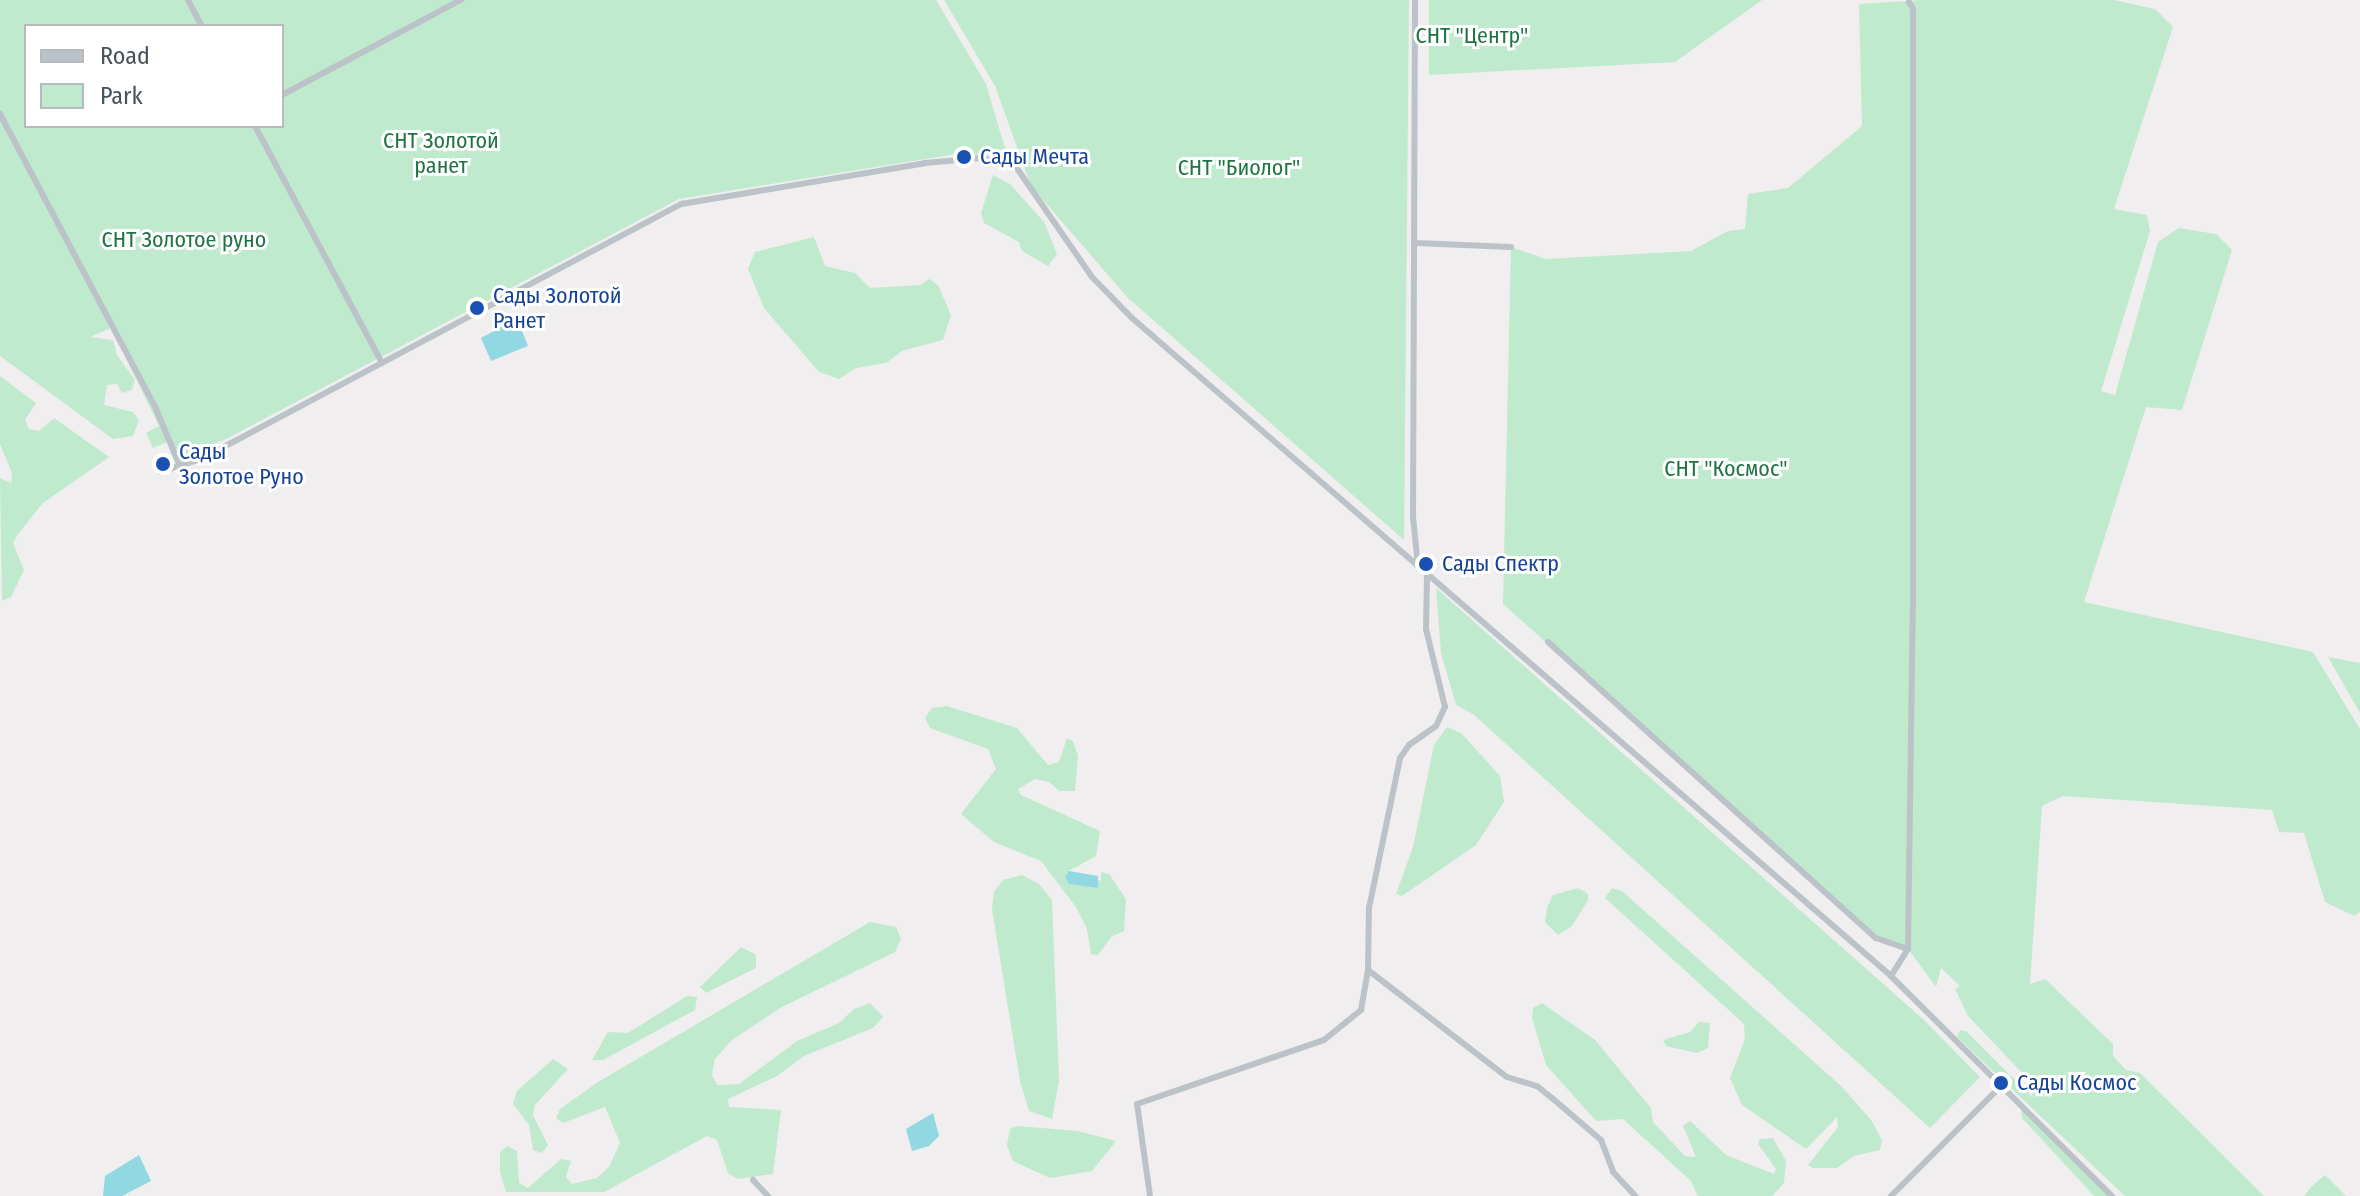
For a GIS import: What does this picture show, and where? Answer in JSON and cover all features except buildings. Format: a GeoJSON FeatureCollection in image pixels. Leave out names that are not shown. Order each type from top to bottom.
{"type":"FeatureCollection","features":[{"type":"Feature","properties":{"kind":"street"},"geometry":{"type":"LineString","coordinates":[[188,0],[201,24]]}},
{"type":"Feature","properties":{"kind":"street"},"geometry":{"type":"LineString","coordinates":[[284,94],[461,0]]}},
{"type":"Feature","properties":{"kind":"street"},"geometry":{"type":"LineString","coordinates":[[1415,0],[1413,517],[1418,566]]}},
{"type":"Feature","properties":{"kind":"street"},"geometry":{"type":"LineString","coordinates":[[1891,976],[1908,949],[1913,594],[1913,9],[1909,2]]}},
{"type":"Feature","properties":{"kind":"street"},"geometry":{"type":"LineString","coordinates":[[0,114],[156,409],[180,466]]}},
{"type":"Feature","properties":{"kind":"street"},"geometry":{"type":"LineString","coordinates":[[256,128],[382,363]]}},
{"type":"Feature","properties":{"kind":"street"},"geometry":{"type":"LineString","coordinates":[[160,472],[180,466],[382,363],[681,204],[925,163],[1005,162],[1022,173],[1092,277],[1132,318],[1891,976],[2112,1196]]}},
{"type":"Feature","properties":{"kind":"street"},"geometry":{"type":"LineString","coordinates":[[1416,243],[1511,247]]}},
{"type":"Feature","properties":{"kind":"street"},"geometry":{"type":"LineString","coordinates":[[1150,1196],[1137,1104],[1172,1096],[1339,1032],[1361,1010],[1368,970],[1369,908],[1400,758],[1409,745],[1436,726],[1445,707],[1426,629],[1427,575]]}},
{"type":"Feature","properties":{"kind":"street"},"geometry":{"type":"LineString","coordinates":[[1548,642],[1876,938],[1908,949]]}},
{"type":"Feature","properties":{"kind":"street"},"geometry":{"type":"LineString","coordinates":[[1368,970],[1507,1077],[1537,1086],[1552,1098],[1601,1140],[1613,1172],[1635,1196]]}},
{"type":"Feature","properties":{"kind":"street"},"geometry":{"type":"LineString","coordinates":[[1891,1196],[2001,1086]]}},
{"type":"Feature","properties":{"kind":"street"},"geometry":{"type":"LineString","coordinates":[[753,1180],[768,1196]]}},
{"type":"Feature","properties":{"kind":"green space"},"geometry":{"type":"Polygon","coordinates":[[[0,0],[936,0],[986,84],[1007,155],[950,155],[679,199],[228,438],[174,461],[167,442],[153,448],[146,433],[159,426],[111,328],[90,337],[113,340],[117,355],[135,380],[132,390],[122,393],[117,384],[107,385],[104,405],[133,412],[139,420],[133,436],[113,439],[0,356],[0,0]]]}},
{"type":"Feature","properties":{"kind":"green space","name":"СНТ \"Биолог\""},"geometry":{"type":"Polygon","coordinates":[[[944,0],[1409,0],[1404,540],[1128,298],[1031,186],[995,86],[944,0]]]}},
{"type":"Feature","properties":{"kind":"green space","name":"СНТ \"Центр\""},"geometry":{"type":"Polygon","coordinates":[[[1429,0],[1762,0],[1675,62],[1429,75],[1429,0]]]}},
{"type":"Feature","properties":{"kind":"green space","name":"СНТ \"Космос\""},"geometry":{"type":"Polygon","coordinates":[[[1923,0],[2114,0],[2155,9],[2173,27],[2114,209],[2147,215],[2150,231],[2101,391],[2115,395],[2158,242],[2179,228],[2216,234],[2232,250],[2182,410],[2146,407],[2084,602],[2313,652],[2360,729],[2360,912],[2354,916],[2325,902],[2304,833],[2279,832],[2272,810],[2063,796],[2042,806],[2030,984],[2045,979],[2113,1044],[2113,1056],[2126,1070],[2140,1073],[2264,1196],[2125,1196],[1957,1037],[1960,1030],[1966,1031],[2033,1098],[2028,1079],[1968,1016],[1955,989],[1960,986],[1941,968],[1936,987],[1908,949],[1887,945],[1503,604],[1511,247],[1546,259],[1691,251],[1728,231],[1745,229],[1748,194],[1788,188],[1862,126],[1859,4],[1923,0]]]}},
{"type":"Feature","properties":{"kind":"green space"},"geometry":{"type":"Polygon","coordinates":[[[993,175],[1010,184],[1044,222],[1057,254],[1048,266],[1022,251],[1019,242],[984,223],[981,213],[993,175]]]}},
{"type":"Feature","properties":{"kind":"green space"},"geometry":{"type":"Polygon","coordinates":[[[814,237],[825,266],[855,273],[870,288],[920,285],[929,279],[938,285],[951,315],[943,340],[902,351],[886,363],[856,368],[839,379],[819,372],[764,308],[748,269],[755,252],[814,237]]]}},
{"type":"Feature","properties":{"kind":"green space"},"geometry":{"type":"Polygon","coordinates":[[[0,376],[36,403],[25,420],[29,429],[39,431],[54,418],[109,457],[43,503],[18,534],[13,543],[24,570],[11,597],[2,601],[0,478],[11,483],[12,473],[0,444],[0,376]]]}},
{"type":"Feature","properties":{"kind":"green space"},"geometry":{"type":"Polygon","coordinates":[[[1436,588],[1924,1020],[1980,1077],[1930,1128],[1473,714],[1456,705],[1441,653],[1436,588]]]}},
{"type":"Feature","properties":{"kind":"green space"},"geometry":{"type":"Polygon","coordinates":[[[2328,657],[2360,663],[2360,713],[2328,657]]]}},
{"type":"Feature","properties":{"kind":"green space"},"geometry":{"type":"Polygon","coordinates":[[[947,706],[1017,728],[1048,765],[1059,762],[1067,738],[1073,741],[1078,756],[1075,791],[1059,791],[1049,782],[1035,779],[1018,789],[1021,795],[1100,831],[1096,856],[1069,871],[1101,881],[1101,872],[1109,874],[1126,899],[1124,931],[1111,937],[1098,955],[1091,954],[1087,929],[1076,907],[1041,861],[994,842],[961,814],[996,769],[988,749],[930,728],[925,718],[932,708],[947,706]]]}},
{"type":"Feature","properties":{"kind":"green space"},"geometry":{"type":"Polygon","coordinates":[[[1447,727],[1461,733],[1500,776],[1504,802],[1476,845],[1402,896],[1396,894],[1413,847],[1434,745],[1447,727]]]}},
{"type":"Feature","properties":{"kind":"green space"},"geometry":{"type":"Polygon","coordinates":[[[1022,875],[1039,884],[1052,900],[1059,1081],[1052,1119],[1029,1111],[1020,1081],[992,909],[994,892],[1003,880],[1022,875]]]}},
{"type":"Feature","properties":{"kind":"green space"},"geometry":{"type":"Polygon","coordinates":[[[1578,888],[1588,894],[1588,900],[1572,926],[1558,935],[1545,922],[1547,908],[1553,895],[1578,888]]]}},
{"type":"Feature","properties":{"kind":"green space"},"geometry":{"type":"Polygon","coordinates":[[[1612,888],[1622,891],[1841,1086],[1872,1121],[1882,1140],[1880,1150],[1854,1156],[1837,1168],[1813,1168],[1808,1165],[1838,1127],[1837,1117],[1806,1149],[1742,1105],[1730,1078],[1745,1039],[1744,1024],[1605,898],[1612,888]]]}},
{"type":"Feature","properties":{"kind":"green space"},"geometry":{"type":"Polygon","coordinates":[[[870,922],[896,927],[901,939],[895,952],[780,1008],[732,1040],[715,1059],[712,1075],[717,1085],[739,1084],[797,1041],[839,1023],[854,1009],[870,1003],[883,1017],[873,1028],[804,1056],[777,1076],[728,1099],[729,1107],[781,1110],[773,1174],[738,1179],[728,1173],[717,1140],[707,1136],[604,1192],[506,1192],[500,1172],[500,1152],[507,1146],[517,1151],[519,1183],[528,1188],[561,1159],[571,1161],[566,1177],[572,1184],[597,1178],[609,1167],[620,1143],[605,1107],[563,1123],[556,1118],[560,1109],[598,1082],[870,922]]]}},
{"type":"Feature","properties":{"kind":"green space"},"geometry":{"type":"Polygon","coordinates":[[[741,947],[756,955],[756,968],[706,993],[700,987],[741,947]]]}},
{"type":"Feature","properties":{"kind":"green space"},"geometry":{"type":"Polygon","coordinates":[[[687,996],[697,997],[695,1010],[603,1060],[592,1060],[608,1032],[628,1033],[687,996]]]}},
{"type":"Feature","properties":{"kind":"green space"},"geometry":{"type":"Polygon","coordinates":[[[1542,1003],[1595,1040],[1651,1108],[1653,1122],[1685,1156],[1696,1157],[1683,1126],[1690,1121],[1726,1155],[1774,1174],[1776,1169],[1758,1144],[1760,1139],[1773,1138],[1786,1161],[1784,1183],[1772,1196],[1698,1196],[1691,1181],[1623,1119],[1596,1121],[1546,1065],[1532,1018],[1533,1008],[1542,1003]]]}},
{"type":"Feature","properties":{"kind":"green space"},"geometry":{"type":"Polygon","coordinates":[[[1699,1022],[1710,1023],[1708,1048],[1697,1053],[1666,1046],[1663,1040],[1690,1032],[1699,1022]]]}},
{"type":"Feature","properties":{"kind":"green space"},"geometry":{"type":"Polygon","coordinates":[[[553,1059],[568,1069],[535,1105],[533,1115],[548,1145],[542,1153],[533,1150],[529,1125],[513,1104],[517,1091],[553,1059]]]}},
{"type":"Feature","properties":{"kind":"green space"},"geometry":{"type":"Polygon","coordinates":[[[2021,1107],[2110,1196],[2094,1196],[2022,1118],[2021,1107]]]}},
{"type":"Feature","properties":{"kind":"green space"},"geometry":{"type":"Polygon","coordinates":[[[1018,1126],[1078,1131],[1116,1141],[1092,1171],[1050,1178],[1013,1161],[1007,1145],[1010,1129],[1018,1126]]]}},
{"type":"Feature","properties":{"kind":"green space"},"geometry":{"type":"Polygon","coordinates":[[[2325,1175],[2346,1196],[2304,1196],[2311,1187],[2325,1175]]]}},
{"type":"Feature","properties":{"kind":"water"},"geometry":{"type":"Polygon","coordinates":[[[518,321],[528,346],[491,361],[481,338],[518,321]]]}},
{"type":"Feature","properties":{"kind":"water"},"geometry":{"type":"Polygon","coordinates":[[[1069,871],[1098,876],[1098,888],[1069,884],[1065,877],[1069,871]]]}},
{"type":"Feature","properties":{"kind":"water"},"geometry":{"type":"Polygon","coordinates":[[[933,1113],[939,1136],[929,1146],[912,1151],[906,1129],[933,1113]]]}},
{"type":"Feature","properties":{"kind":"water"},"geometry":{"type":"Polygon","coordinates":[[[139,1155],[151,1181],[122,1196],[103,1196],[105,1176],[139,1155]]]}},
{"type":"Feature","properties":{"kind":"place","name":"Сады Мечта"},"geometry":{"type":"Point","coordinates":[964,157]}},
{"type":"Feature","properties":{"kind":"place","name":"Сады Золотой Ранет"},"geometry":{"type":"Point","coordinates":[477,308]}},
{"type":"Feature","properties":{"kind":"place","name":"Сады Золотое Руно"},"geometry":{"type":"Point","coordinates":[163,464]}},
{"type":"Feature","properties":{"kind":"place","name":"Сады Спектр"},"geometry":{"type":"Point","coordinates":[1426,564]}},
{"type":"Feature","properties":{"kind":"place","name":"Сады Космос"},"geometry":{"type":"Point","coordinates":[2001,1083]}},
{"type":"Feature","properties":{"kind":"park label","name":"СНТ Золотой ранет"},"geometry":{"type":"Point","coordinates":[441,152]}},
{"type":"Feature","properties":{"kind":"park label","name":"СНТ Золотое руно"},"geometry":{"type":"Point","coordinates":[184,240]}}]}
